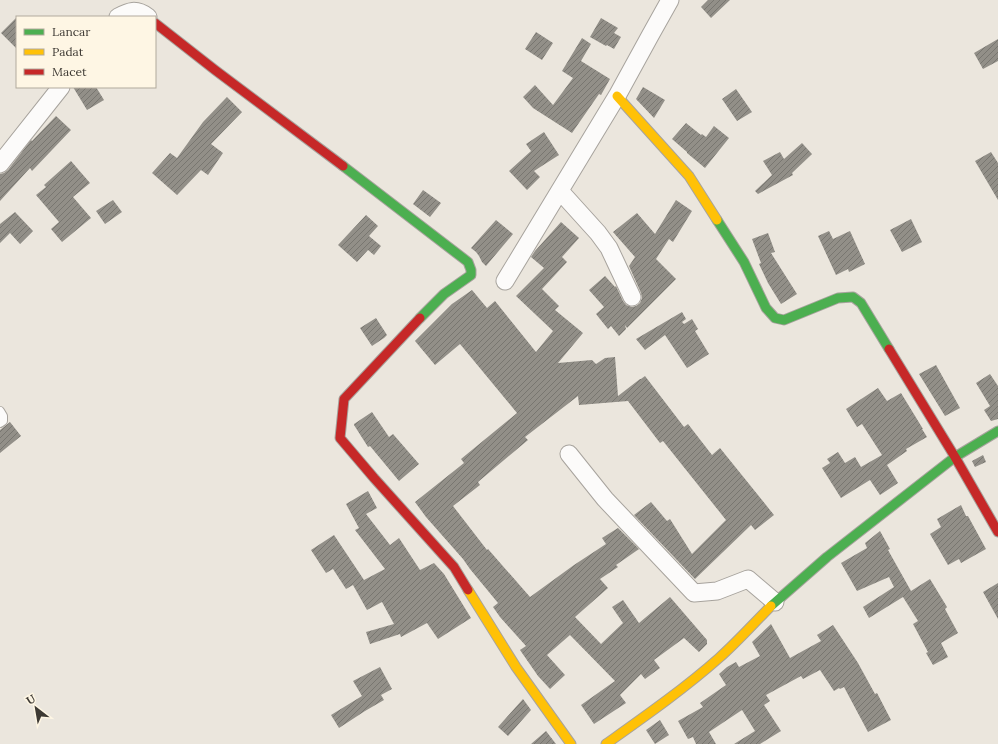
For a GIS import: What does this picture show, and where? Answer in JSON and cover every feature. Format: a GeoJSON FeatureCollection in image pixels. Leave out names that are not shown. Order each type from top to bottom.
{"type":"FeatureCollection","features":[{"type":"Feature","properties":{"kind":"street"},"geometry":{"type":"LineString","coordinates":[[505,281],[617,96],[670,0]]}},
{"type":"Feature","properties":{"kind":"street"},"geometry":{"type":"LineString","coordinates":[[120,16],[132,10],[143,13],[147,16]]}},
{"type":"Feature","properties":{"kind":"street"},"geometry":{"type":"LineString","coordinates":[[156,24],[468,262],[472,270],[471,275],[444,294],[409,329],[344,399],[340,438],[454,568],[516,667],[571,744]]}},
{"type":"Feature","properties":{"kind":"street"},"geometry":{"type":"LineString","coordinates":[[0,164],[60,88]]}},
{"type":"Feature","properties":{"kind":"street"},"geometry":{"type":"LineString","coordinates":[[617,96],[689,176],[744,262],[766,308],[775,318],[784,320],[792,318],[838,298],[853,297],[861,303],[955,457],[998,532]]}},
{"type":"Feature","properties":{"kind":"street"},"geometry":{"type":"LineString","coordinates":[[560,191],[598,233],[609,248],[632,297]]}},
{"type":"Feature","properties":{"kind":"street"},"geometry":{"type":"LineString","coordinates":[[606,744],[706,669],[775,602],[827,556],[955,457],[998,431]]}},
{"type":"Feature","properties":{"kind":"street"},"geometry":{"type":"LineString","coordinates":[[569,454],[605,499],[694,593],[717,591],[748,578],[775,602]]}},
{"type":"Feature","properties":{"kind":"lane"},"geometry":{"type":"LineString","coordinates":[[0,412],[3,416],[3,421],[0,422]]}},
{"type":"Feature","properties":{"kind":"building"},"geometry":{"type":"Polygon","coordinates":[[[708,0],[730,0],[711,18],[701,7],[708,0]]]}},
{"type":"Feature","properties":{"kind":"building"},"geometry":{"type":"Polygon","coordinates":[[[16,18],[16,48],[1,33],[16,18]]]}},
{"type":"Feature","properties":{"kind":"building"},"geometry":{"type":"Polygon","coordinates":[[[601,18],[618,28],[614,33],[621,37],[614,49],[590,37],[601,18]]]}},
{"type":"Feature","properties":{"kind":"building"},"geometry":{"type":"Polygon","coordinates":[[[536,32],[553,43],[542,60],[525,49],[536,32]]]}},
{"type":"Feature","properties":{"kind":"building"},"geometry":{"type":"Polygon","coordinates":[[[582,38],[591,44],[581,61],[610,79],[601,95],[599,94],[572,133],[533,108],[523,97],[535,85],[553,105],[573,78],[562,71],[582,38]]]}},
{"type":"Feature","properties":{"kind":"building"},"geometry":{"type":"Polygon","coordinates":[[[998,39],[998,61],[983,69],[974,53],[998,39]]]}},
{"type":"Feature","properties":{"kind":"building"},"geometry":{"type":"Polygon","coordinates":[[[643,87],[665,100],[654,118],[636,99],[643,87]]]}},
{"type":"Feature","properties":{"kind":"building"},"geometry":{"type":"Polygon","coordinates":[[[74,88],[97,88],[104,100],[87,110],[74,88]]]}},
{"type":"Feature","properties":{"kind":"building"},"geometry":{"type":"Polygon","coordinates":[[[736,89],[752,112],[737,121],[722,99],[736,89]]]}},
{"type":"Feature","properties":{"kind":"building"},"geometry":{"type":"Polygon","coordinates":[[[227,97],[242,112],[211,144],[223,153],[208,175],[201,170],[177,195],[152,173],[170,153],[177,158],[203,122],[227,97]]]}},
{"type":"Feature","properties":{"kind":"building"},"geometry":{"type":"Polygon","coordinates":[[[56,116],[71,130],[32,171],[30,168],[0,201],[0,174],[8,170],[31,140],[32,141],[56,116]]]}},
{"type":"Feature","properties":{"kind":"building"},"geometry":{"type":"Polygon","coordinates":[[[686,123],[701,135],[702,134],[706,137],[714,126],[729,138],[705,168],[672,139],[686,123]]]}},
{"type":"Feature","properties":{"kind":"building"},"geometry":{"type":"Polygon","coordinates":[[[544,132],[559,155],[534,171],[540,177],[527,190],[509,171],[531,151],[526,144],[544,132]]]}},
{"type":"Feature","properties":{"kind":"building"},"geometry":{"type":"Polygon","coordinates":[[[802,143],[812,154],[792,173],[793,175],[758,194],[755,191],[772,175],[763,161],[780,152],[784,159],[802,143]]]}},
{"type":"Feature","properties":{"kind":"building"},"geometry":{"type":"Polygon","coordinates":[[[991,152],[998,163],[998,200],[975,161],[991,152]]]}},
{"type":"Feature","properties":{"kind":"building"},"geometry":{"type":"Polygon","coordinates":[[[71,161],[90,183],[73,197],[91,218],[62,242],[51,229],[59,222],[36,195],[46,187],[44,185],[71,161]]]}},
{"type":"Feature","properties":{"kind":"building"},"geometry":{"type":"Polygon","coordinates":[[[423,190],[441,203],[430,217],[413,204],[423,190]]]}},
{"type":"Feature","properties":{"kind":"building"},"geometry":{"type":"Polygon","coordinates":[[[113,200],[122,212],[105,224],[96,211],[113,200]]]}},
{"type":"Feature","properties":{"kind":"building"},"geometry":{"type":"Polygon","coordinates":[[[676,200],[692,211],[673,242],[669,239],[656,259],[676,279],[627,328],[625,325],[626,329],[619,336],[611,326],[608,329],[596,314],[604,307],[589,290],[605,276],[615,287],[616,286],[626,305],[632,307],[640,303],[642,298],[641,293],[629,266],[635,257],[613,232],[637,213],[655,234],[676,200]]]}},
{"type":"Feature","properties":{"kind":"building"},"geometry":{"type":"Polygon","coordinates":[[[15,212],[33,231],[20,244],[10,233],[0,243],[0,224],[15,212]]]}},
{"type":"Feature","properties":{"kind":"building"},"geometry":{"type":"Polygon","coordinates":[[[366,215],[378,226],[369,236],[381,246],[374,255],[368,250],[357,262],[338,245],[366,215]]]}},
{"type":"Feature","properties":{"kind":"building"},"geometry":{"type":"Polygon","coordinates":[[[911,219],[922,242],[902,252],[890,230],[911,219]]]}},
{"type":"Feature","properties":{"kind":"building"},"geometry":{"type":"Polygon","coordinates":[[[496,220],[513,234],[486,266],[476,252],[471,248],[496,220]]]}},
{"type":"Feature","properties":{"kind":"building"},"geometry":{"type":"Polygon","coordinates":[[[561,222],[579,238],[562,257],[567,262],[542,289],[559,306],[555,310],[583,333],[558,363],[592,360],[596,364],[605,358],[615,357],[618,396],[645,376],[684,427],[688,424],[712,455],[720,448],[774,515],[755,530],[751,525],[695,579],[634,515],[651,502],[667,521],[670,519],[692,554],[726,520],[663,441],[660,443],[628,401],[579,405],[578,396],[525,437],[528,440],[478,482],[480,485],[453,506],[487,550],[488,549],[530,597],[606,544],[602,538],[618,528],[639,549],[616,565],[618,567],[600,579],[608,588],[575,617],[601,644],[623,623],[612,607],[623,600],[639,623],[670,597],[707,640],[707,644],[699,652],[684,638],[654,660],[660,668],[645,679],[641,674],[620,695],[626,703],[594,724],[581,705],[615,681],[570,635],[547,655],[565,675],[550,689],[538,676],[520,650],[526,646],[493,607],[498,603],[415,502],[464,463],[461,459],[517,413],[460,344],[435,365],[415,341],[452,304],[472,290],[487,308],[495,301],[536,352],[553,331],[516,296],[544,268],[531,257],[561,222]]]}},
{"type":"Feature","properties":{"kind":"building"},"geometry":{"type":"Polygon","coordinates":[[[829,231],[833,239],[850,231],[865,264],[849,272],[848,269],[836,275],[818,236],[829,231]]]}},
{"type":"Feature","properties":{"kind":"building"},"geometry":{"type":"Polygon","coordinates":[[[768,233],[775,252],[771,253],[797,294],[781,304],[768,283],[759,264],[761,263],[752,239],[768,233]]]}},
{"type":"Feature","properties":{"kind":"building"},"geometry":{"type":"Polygon","coordinates":[[[682,312],[686,319],[682,322],[684,324],[692,319],[698,329],[695,331],[709,354],[687,368],[665,335],[645,350],[636,339],[682,312]]]}},
{"type":"Feature","properties":{"kind":"building"},"geometry":{"type":"Polygon","coordinates":[[[376,318],[387,335],[372,346],[360,328],[376,318]]]}},
{"type":"Feature","properties":{"kind":"building"},"geometry":{"type":"Polygon","coordinates":[[[936,365],[960,408],[945,416],[919,374],[936,365]]]}},
{"type":"Feature","properties":{"kind":"building"},"geometry":{"type":"Polygon","coordinates":[[[990,374],[998,386],[998,419],[991,421],[984,410],[990,406],[976,383],[990,374]]]}},
{"type":"Feature","properties":{"kind":"building"},"geometry":{"type":"Polygon","coordinates":[[[878,388],[887,401],[901,393],[927,437],[906,449],[907,451],[887,465],[898,483],[880,495],[870,480],[841,498],[822,468],[830,463],[827,459],[838,452],[845,463],[855,457],[861,467],[882,455],[862,424],[857,427],[846,409],[878,388]]]}},
{"type":"Feature","properties":{"kind":"building"},"geometry":{"type":"Polygon","coordinates":[[[372,412],[389,437],[393,434],[419,464],[399,481],[370,446],[368,447],[354,425],[372,412]]]}},
{"type":"Feature","properties":{"kind":"building"},"geometry":{"type":"Polygon","coordinates":[[[10,422],[21,436],[0,453],[0,430],[10,422]]]}},
{"type":"Feature","properties":{"kind":"building"},"geometry":{"type":"Polygon","coordinates":[[[983,455],[986,462],[975,467],[972,461],[983,455]]]}},
{"type":"Feature","properties":{"kind":"building"},"geometry":{"type":"Polygon","coordinates":[[[368,491],[377,508],[366,514],[390,545],[399,538],[420,570],[434,563],[444,574],[471,618],[438,639],[427,623],[401,637],[400,634],[370,644],[366,632],[394,624],[382,602],[367,610],[353,585],[346,589],[333,569],[326,573],[311,550],[334,535],[364,580],[385,569],[355,530],[359,528],[346,504],[368,491]]]}},
{"type":"Feature","properties":{"kind":"building"},"geometry":{"type":"Polygon","coordinates":[[[961,505],[986,549],[961,563],[959,559],[948,565],[930,534],[941,527],[937,519],[961,505]]]}},
{"type":"Feature","properties":{"kind":"building"},"geometry":{"type":"Polygon","coordinates":[[[880,531],[890,549],[888,550],[911,591],[930,579],[947,607],[945,609],[958,633],[941,643],[948,657],[933,665],[926,653],[928,652],[913,624],[918,621],[903,597],[869,618],[863,607],[894,587],[889,577],[857,591],[841,563],[867,548],[865,543],[880,531]]]}},
{"type":"Feature","properties":{"kind":"building"},"geometry":{"type":"Polygon","coordinates":[[[998,583],[998,619],[983,592],[998,583]]]}},
{"type":"Feature","properties":{"kind":"building"},"geometry":{"type":"Polygon","coordinates":[[[771,624],[790,658],[821,641],[817,635],[833,625],[858,663],[875,694],[877,693],[891,720],[868,732],[844,687],[834,691],[820,670],[803,679],[801,676],[766,695],[770,701],[764,705],[781,731],[760,744],[734,744],[755,731],[742,710],[709,732],[716,744],[696,744],[693,737],[688,739],[678,721],[703,707],[700,703],[726,685],[719,674],[727,667],[736,662],[739,667],[760,656],[752,642],[771,624]]]}},
{"type":"Feature","properties":{"kind":"building"},"geometry":{"type":"Polygon","coordinates":[[[380,667],[392,689],[381,695],[384,700],[339,728],[331,715],[362,696],[353,681],[380,667]]]}},
{"type":"Feature","properties":{"kind":"building"},"geometry":{"type":"Polygon","coordinates":[[[523,699],[531,710],[508,736],[498,727],[523,699]]]}},
{"type":"Feature","properties":{"kind":"building"},"geometry":{"type":"Polygon","coordinates":[[[660,720],[669,735],[655,744],[646,730],[660,720]]]}},
{"type":"Feature","properties":{"kind":"building"},"geometry":{"type":"Polygon","coordinates":[[[546,731],[556,744],[531,744],[546,731]]]}},
{"type":"Feature","properties":{"kind":"traffic: fast"},"geometry":{"type":"LineString","coordinates":[[343,166],[468,262],[471,275],[444,294],[420,318]]}},
{"type":"Feature","properties":{"kind":"traffic: fast"},"geometry":{"type":"LineString","coordinates":[[717,220],[744,262],[766,308],[775,318],[784,320],[838,298],[853,297],[861,303],[889,349]]}},
{"type":"Feature","properties":{"kind":"traffic: fast"},"geometry":{"type":"LineString","coordinates":[[771,606],[827,557],[955,457],[998,431]]}},
{"type":"Feature","properties":{"kind":"traffic: slow"},"geometry":{"type":"LineString","coordinates":[[617,96],[689,176],[717,220]]}},
{"type":"Feature","properties":{"kind":"traffic: slow"},"geometry":{"type":"LineString","coordinates":[[468,590],[516,667],[571,744]]}},
{"type":"Feature","properties":{"kind":"traffic: slow"},"geometry":{"type":"LineString","coordinates":[[606,744],[692,681],[732,646],[771,606]]}},
{"type":"Feature","properties":{"kind":"traffic: jam"},"geometry":{"type":"LineString","coordinates":[[156,24],[343,166]]}},
{"type":"Feature","properties":{"kind":"traffic: jam"},"geometry":{"type":"LineString","coordinates":[[420,318],[344,399],[340,438],[454,567],[468,590]]}},
{"type":"Feature","properties":{"kind":"traffic: jam"},"geometry":{"type":"LineString","coordinates":[[889,349],[955,457],[998,532]]}}]}
